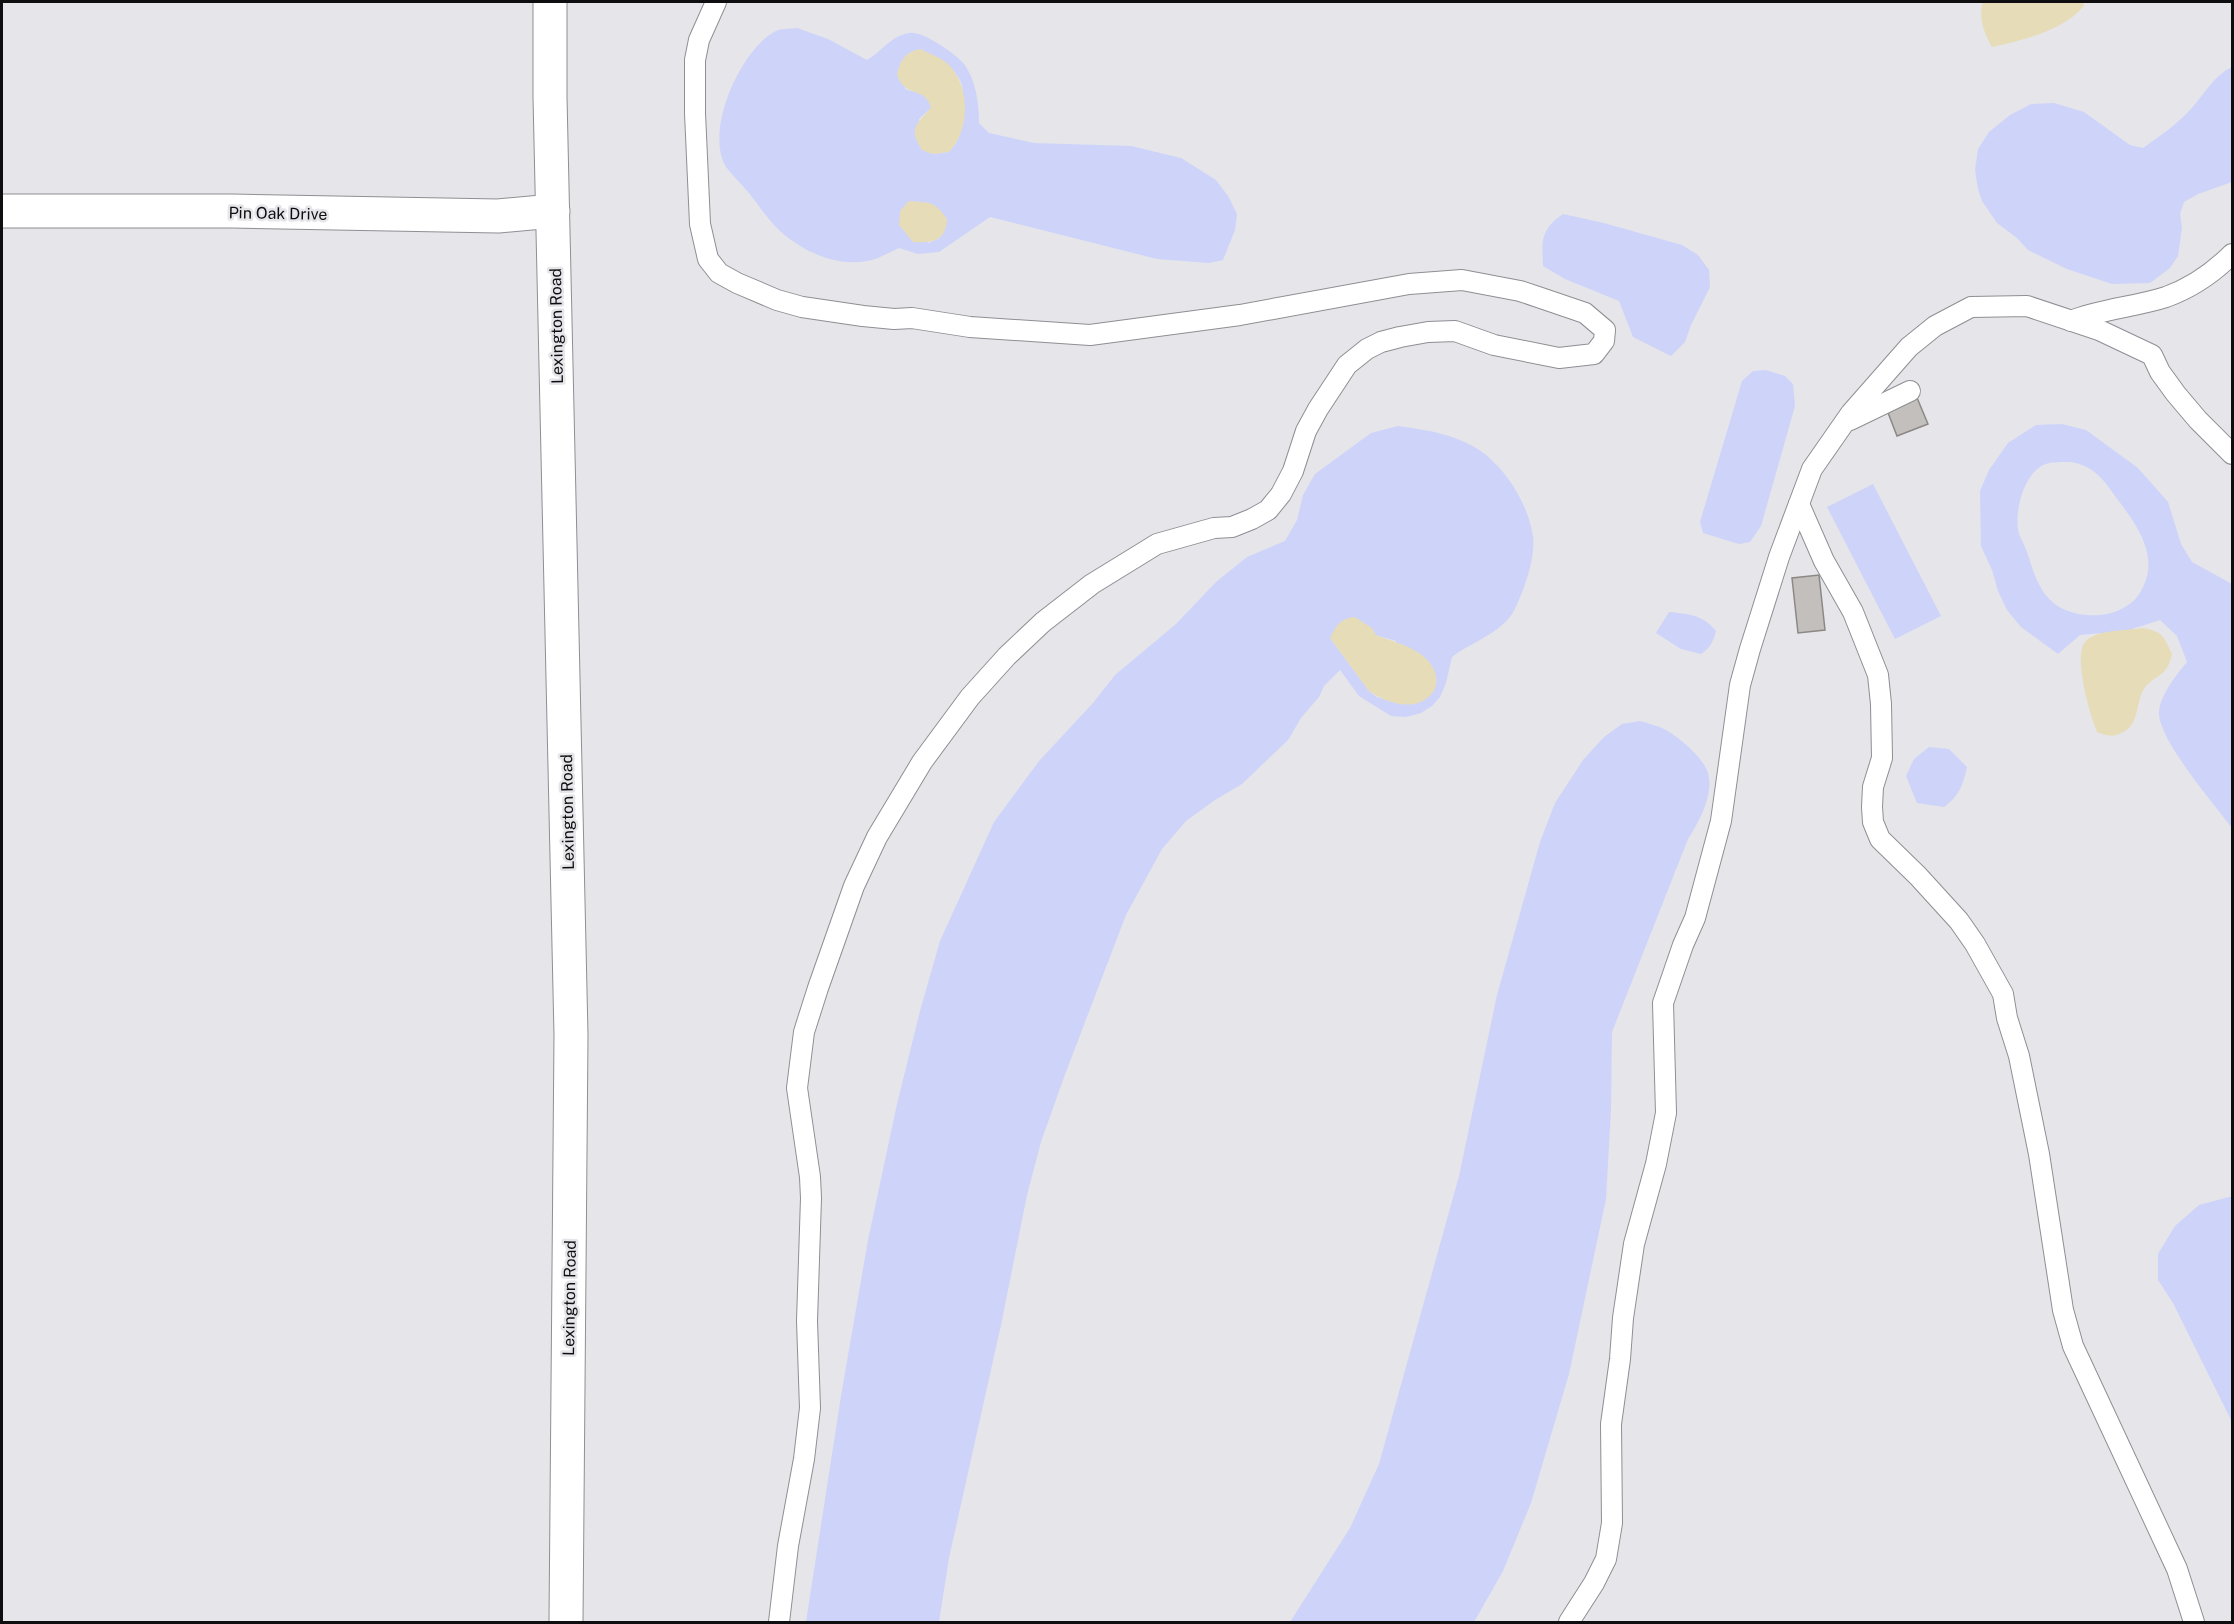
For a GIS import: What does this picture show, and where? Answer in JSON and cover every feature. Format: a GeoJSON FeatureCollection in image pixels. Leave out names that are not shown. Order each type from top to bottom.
{"type":"FeatureCollection","features":[{"type":"Feature","properties":{"kind":"main road","name":"Lexington Road"},"geometry":{"type":"LineString","coordinates":[[550,2],[571,1035],[566,1623]]}},
{"type":"Feature","properties":{"kind":"main road","name":"Pin Oak Drive"},"geometry":{"type":"LineString","coordinates":[[2,211],[232,211],[498,216],[553,211]]}},
{"type":"Feature","properties":{"kind":"lane"},"geometry":{"type":"LineString","coordinates":[[716,2],[699,40],[695,60],[694,113],[700,224],[708,259],[719,273],[777,300],[802,307],[863,316],[912,318],[970,327],[1090,335],[1240,315],[1409,284],[1462,280],[1520,291],[1585,313],[1605,330],[1604,341],[1594,354],[1575,358],[1559,358],[1494,345],[1455,331],[1428,332],[1400,337],[1367,349],[1347,365],[1318,409],[1306,431],[1293,471],[1281,494],[1268,510],[1232,527],[1214,528],[1157,544],[1092,584],[1043,622],[1007,656],[970,697],[922,762],[877,837],[854,886],[804,1032],[797,1088],[811,1198],[807,1321],[810,1408],[804,1459],[788,1546],[779,1623]]}},
{"type":"Feature","properties":{"kind":"lane"},"geometry":{"type":"LineString","coordinates":[[2071,321],[2164,298],[2206,277],[2232,254]]}},
{"type":"Feature","properties":{"kind":"lane"},"geometry":{"type":"LineString","coordinates":[[1569,1623],[1606,1559],[1612,1523],[1611,1424],[1623,1318],[1634,1244],[1665,1121],[1664,1003],[1683,945],[1695,918],[1721,820],[1740,685],[1798,504],[1812,469],[1840,427],[1909,347],[1935,326],[1971,307],[2027,306],[2099,330],[2152,355],[2160,372],[2176,394],[2232,454]]}},
{"type":"Feature","properties":{"kind":"lane"},"geometry":{"type":"LineString","coordinates":[[1840,427],[1857,416],[1910,391]]}},
{"type":"Feature","properties":{"kind":"lane"},"geometry":{"type":"LineString","coordinates":[[1798,504],[1824,561],[1853,612],[1878,675],[1882,758],[1873,787],[1873,822],[1880,839],[1959,921],[1976,944],[2003,994],[2007,1018],[2019,1056],[2039,1154],[2062,1310],[2073,1346],[2177,1569],[2194,1623]]}},
{"type":"Feature","properties":{"kind":"shaded area"},"geometry":{"type":"Polygon","coordinates":[[[797,28],[828,39],[867,60],[902,35],[915,33],[930,39],[954,55],[968,70],[976,92],[979,123],[989,133],[1034,143],[1131,146],[1181,158],[1216,180],[1228,196],[1237,214],[1235,230],[1223,260],[1209,263],[1157,259],[990,217],[939,252],[918,254],[899,248],[878,258],[852,262],[827,258],[803,247],[777,228],[731,173],[723,161],[720,146],[720,128],[724,109],[739,71],[762,41],[776,31],[797,28]],[[920,49],[905,89],[925,97],[932,107],[919,119],[922,150],[944,153],[951,149],[960,134],[963,114],[962,86],[948,65],[920,49]],[[909,201],[928,243],[940,238],[917,202],[909,201]]]}},
{"type":"Feature","properties":{"kind":"shaded area"},"geometry":{"type":"Polygon","coordinates":[[[2232,67],[2232,182],[2198,194],[2184,202],[2180,214],[2182,227],[2178,256],[2170,268],[2150,283],[2112,284],[2067,269],[2028,250],[2017,238],[1997,223],[1982,201],[1975,170],[1978,149],[1989,132],[2010,115],[2031,104],[2054,103],[2084,112],[2130,145],[2143,148],[2179,121],[2214,80],[2232,67]]]}},
{"type":"Feature","properties":{"kind":"shaded area"},"geometry":{"type":"Polygon","coordinates":[[[1563,214],[1682,245],[1698,255],[1709,270],[1710,287],[1685,342],[1671,356],[1633,337],[1619,301],[1565,279],[1543,266],[1542,250],[1546,231],[1563,214]]]}},
{"type":"Feature","properties":{"kind":"shaded area"},"geometry":{"type":"Polygon","coordinates":[[[1766,370],[1785,376],[1793,384],[1795,406],[1761,526],[1750,542],[1739,544],[1703,533],[1700,522],[1742,381],[1753,371],[1766,370]]]}},
{"type":"Feature","properties":{"kind":"shaded area"},"geometry":{"type":"Polygon","coordinates":[[[2062,424],[2086,430],[2138,468],[2168,502],[2181,544],[2192,562],[2232,584],[2232,828],[2190,773],[2169,742],[2162,727],[2159,715],[2161,701],[2187,662],[2177,636],[2160,620],[2126,631],[2080,635],[2058,654],[2021,627],[2007,610],[1981,546],[1980,491],[1989,470],[2008,443],[2036,425],[2062,424]],[[2051,463],[2043,465],[2034,473],[2028,480],[2021,498],[2018,517],[2019,534],[2036,578],[2054,603],[2073,613],[2106,614],[2125,607],[2139,595],[2147,576],[2147,554],[2140,533],[2111,490],[2095,472],[2080,464],[2051,463]]]}},
{"type":"Feature","properties":{"kind":"shaded area"},"geometry":{"type":"Polygon","coordinates":[[[1398,426],[1443,434],[1465,442],[1485,454],[1502,471],[1522,502],[1533,536],[1529,570],[1515,608],[1509,618],[1496,630],[1452,657],[1440,697],[1421,713],[1406,717],[1391,716],[1359,696],[1340,670],[1324,686],[1319,697],[1301,718],[1288,740],[1242,784],[1186,821],[1162,849],[1126,915],[1041,1142],[1027,1195],[1001,1325],[949,1558],[939,1622],[806,1622],[868,1240],[897,1104],[940,941],[994,822],[1039,761],[1093,703],[1115,675],[1176,624],[1216,582],[1247,557],[1285,541],[1297,520],[1303,495],[1315,474],[1371,433],[1398,426]],[[1375,635],[1330,638],[1369,691],[1377,697],[1396,703],[1396,641],[1375,635]]]}},
{"type":"Feature","properties":{"kind":"shaded area"},"geometry":{"type":"Polygon","coordinates":[[[1873,484],[1941,616],[1895,639],[1827,507],[1873,484]]]}},
{"type":"Feature","properties":{"kind":"shaded area"},"geometry":{"type":"Polygon","coordinates":[[[1669,612],[1696,616],[1711,626],[1716,631],[1707,649],[1701,654],[1681,649],[1656,633],[1669,612]]]}},
{"type":"Feature","properties":{"kind":"shaded area"},"geometry":{"type":"Polygon","coordinates":[[[1640,721],[1662,728],[1689,747],[1701,760],[1708,773],[1709,790],[1704,808],[1688,839],[1612,1032],[1611,1110],[1606,1199],[1569,1374],[1531,1503],[1503,1571],[1474,1622],[1290,1622],[1350,1528],[1379,1464],[1459,1176],[1497,995],[1540,842],[1555,803],[1583,760],[1604,737],[1622,724],[1640,721]]]}},
{"type":"Feature","properties":{"kind":"shaded area"},"geometry":{"type":"Polygon","coordinates":[[[1929,747],[1949,749],[1967,767],[1960,790],[1944,807],[1917,803],[1906,776],[1914,759],[1929,747]]]}},
{"type":"Feature","properties":{"kind":"shaded area"},"geometry":{"type":"Polygon","coordinates":[[[2232,1197],[2232,1422],[2173,1303],[2158,1280],[2158,1254],[2175,1226],[2199,1205],[2232,1197]]]}},
{"type":"Feature","properties":{"kind":"sand"},"geometry":{"type":"Polygon","coordinates":[[[1983,2],[2083,2],[2084,6],[2075,15],[2053,28],[2029,38],[1992,47],[1983,25],[1981,13],[1983,2]]]}},
{"type":"Feature","properties":{"kind":"sand"},"geometry":{"type":"Polygon","coordinates":[[[920,49],[946,62],[956,74],[961,85],[965,109],[964,121],[956,143],[949,152],[932,154],[922,150],[915,136],[916,126],[931,107],[924,96],[905,87],[897,75],[904,58],[910,52],[920,49]]]}},
{"type":"Feature","properties":{"kind":"sand"},"geometry":{"type":"Polygon","coordinates":[[[909,201],[927,203],[939,208],[947,219],[941,236],[932,241],[913,242],[899,225],[900,211],[909,201]]]}},
{"type":"Feature","properties":{"kind":"sand"},"geometry":{"type":"Polygon","coordinates":[[[1355,617],[1372,628],[1376,635],[1409,647],[1432,665],[1436,686],[1427,699],[1418,703],[1399,704],[1369,691],[1330,638],[1339,623],[1355,617]]]}},
{"type":"Feature","properties":{"kind":"sand"},"geometry":{"type":"Polygon","coordinates":[[[2142,628],[2159,633],[2167,643],[2172,654],[2168,666],[2142,692],[2134,719],[2126,730],[2113,735],[2097,732],[2090,713],[2082,672],[2082,649],[2085,642],[2096,635],[2112,631],[2142,628]]]}},
{"type":"Feature","properties":{"kind":"building"},"geometry":{"type":"Polygon","coordinates":[[[1915,393],[1928,424],[1897,436],[1885,405],[1915,393]]]}},
{"type":"Feature","properties":{"kind":"building"},"geometry":{"type":"Polygon","coordinates":[[[1819,575],[1825,630],[1798,633],[1792,578],[1819,575]]]}}]}
